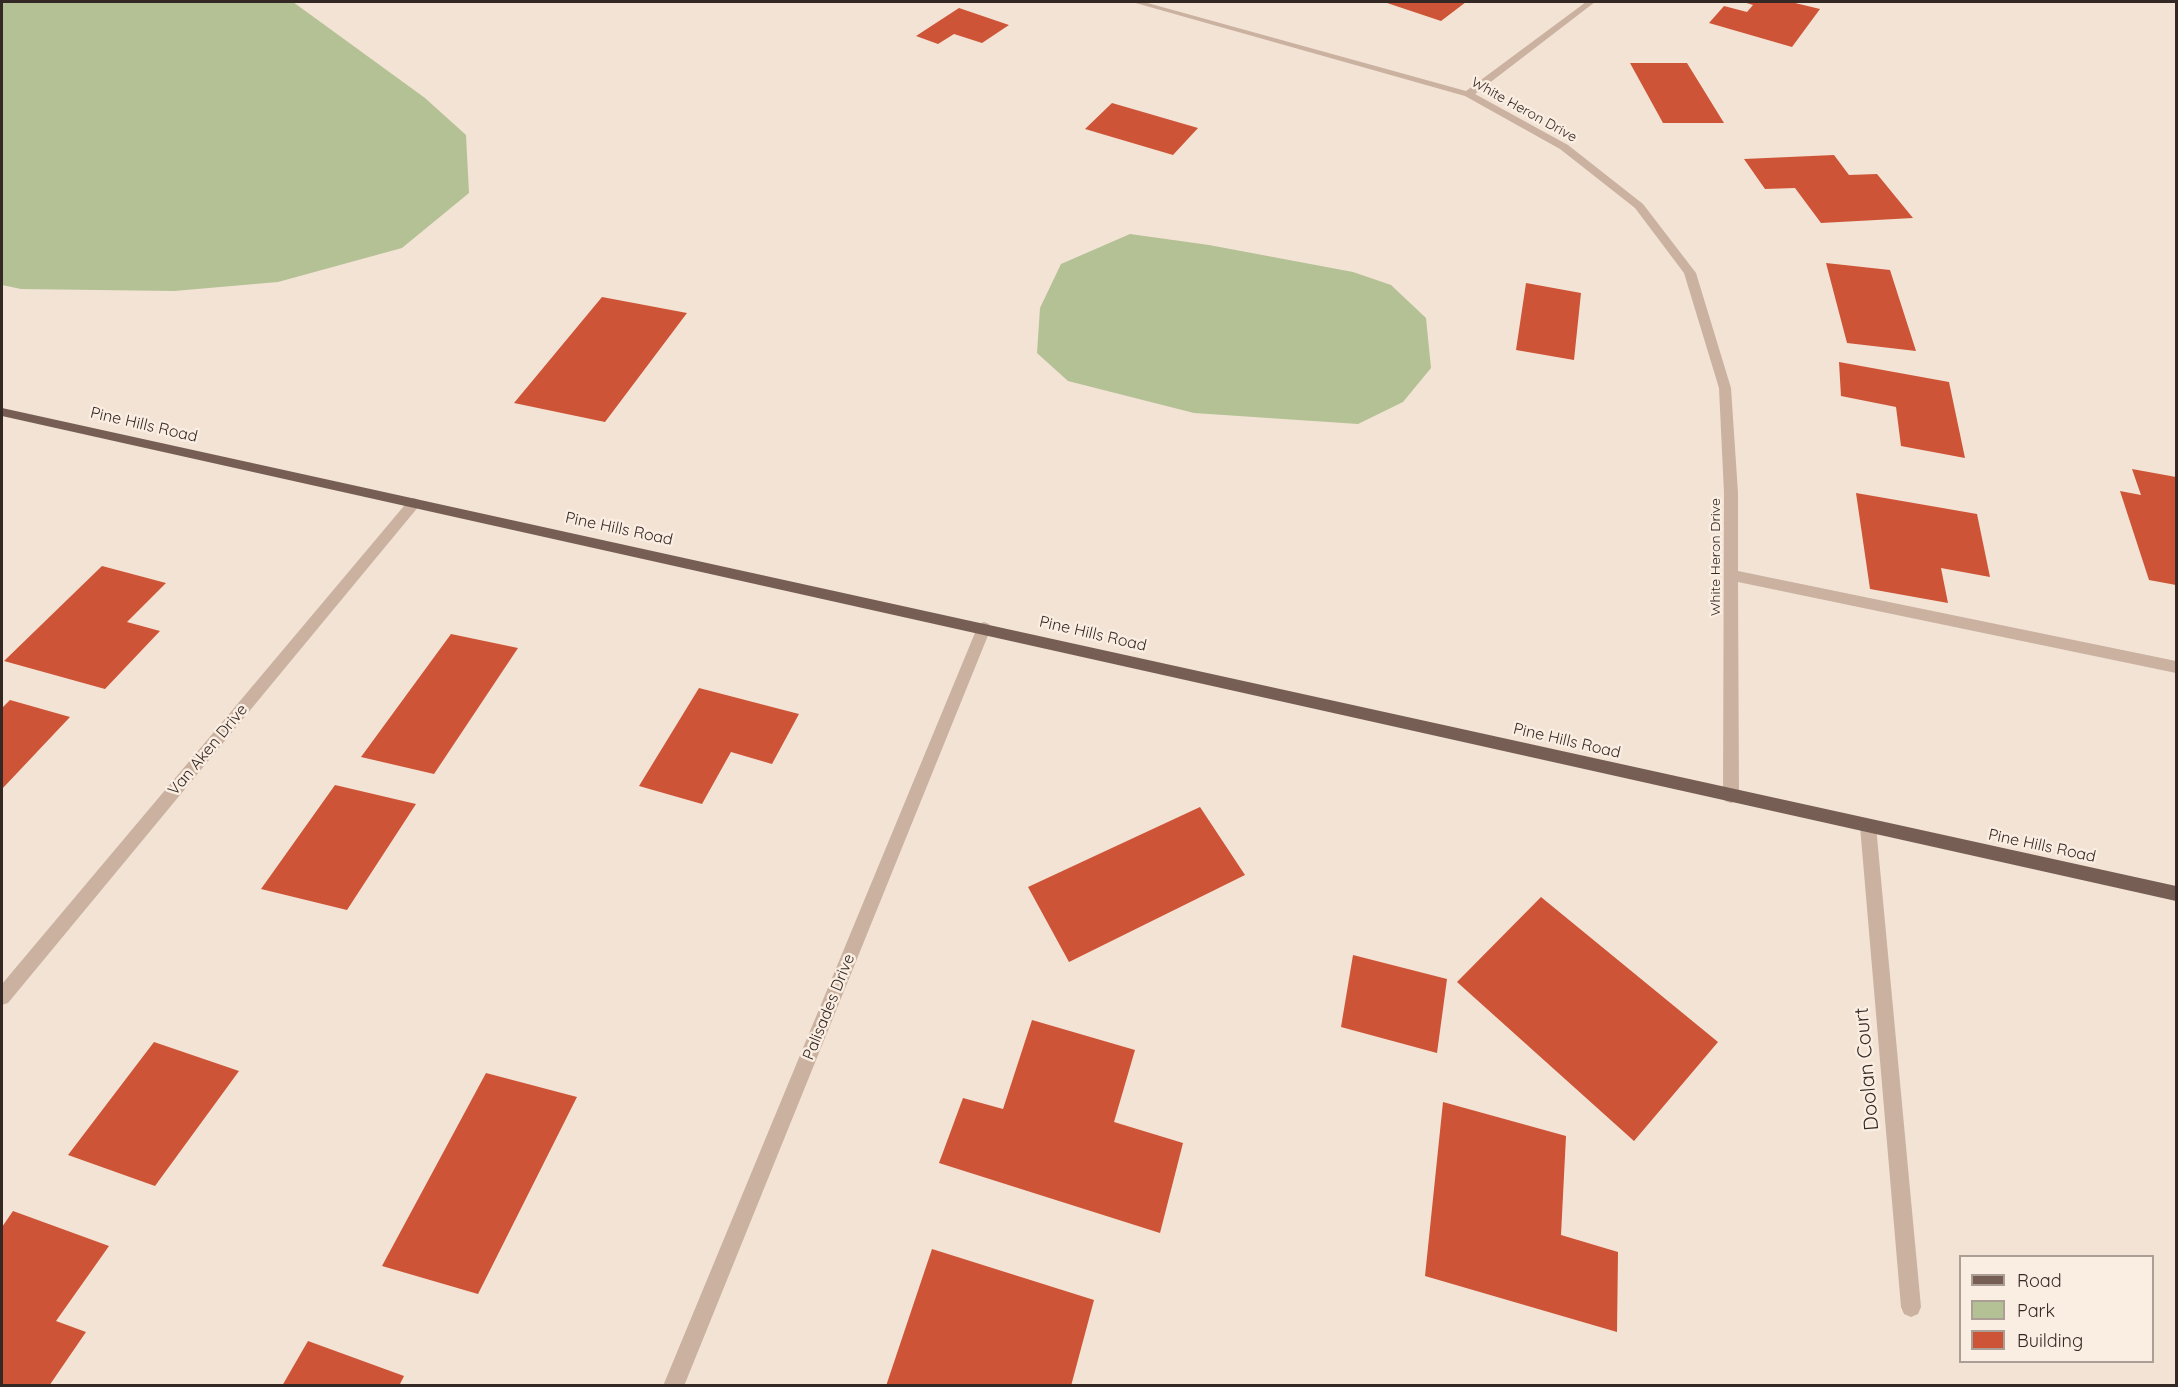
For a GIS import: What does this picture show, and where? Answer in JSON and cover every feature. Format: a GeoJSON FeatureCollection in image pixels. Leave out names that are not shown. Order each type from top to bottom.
{"type":"FeatureCollection","features":[{"type":"Feature","properties":{"kind":"main road","name":"Pine Hills Road"},"geometry":{"type":"LineString","coordinates":[[2,412],[2176,894]]}},
{"type":"Feature","properties":{"kind":"street","name":"White Heron Drive"},"geometry":{"type":"LineString","coordinates":[[1136,2],[1468,94],[1564,147],[1630,198],[1639,206],[1690,273],[1725,388],[1731,493],[1731,796]]}},
{"type":"Feature","properties":{"kind":"street"},"geometry":{"type":"LineString","coordinates":[[1468,94],[1591,2]]}},
{"type":"Feature","properties":{"kind":"street","name":"Van Aken Drive"},"geometry":{"type":"LineString","coordinates":[[2,998],[414,503]]}},
{"type":"Feature","properties":{"kind":"street"},"geometry":{"type":"LineString","coordinates":[[1731,575],[2053,644],[2176,667]]}},
{"type":"Feature","properties":{"kind":"street","name":"Palisades Drive"},"geometry":{"type":"LineString","coordinates":[[673,1386],[984,628]]}},
{"type":"Feature","properties":{"kind":"street","name":"Doolan Court"},"geometry":{"type":"LineString","coordinates":[[1868,826],[1911,1307]]}},
{"type":"Feature","properties":{"kind":"green space"},"geometry":{"type":"Polygon","coordinates":[[[2,2],[293,2],[425,98],[466,135],[469,193],[402,248],[278,282],[174,291],[21,289],[2,285],[2,2]]]}},
{"type":"Feature","properties":{"kind":"green space"},"geometry":{"type":"Polygon","coordinates":[[[1130,234],[1209,245],[1353,272],[1391,285],[1426,318],[1431,368],[1403,402],[1358,424],[1194,413],[1068,381],[1037,353],[1040,308],[1061,264],[1130,234]]]}},
{"type":"Feature","properties":{"kind":"building"},"geometry":{"type":"Polygon","coordinates":[[[1384,2],[1466,2],[1441,21],[1384,2]]]}},
{"type":"Feature","properties":{"kind":"building"},"geometry":{"type":"Polygon","coordinates":[[[1743,2],[1791,2],[1820,9],[1792,47],[1709,23],[1724,6],[1747,12],[1753,5],[1743,2]]]}},
{"type":"Feature","properties":{"kind":"building"},"geometry":{"type":"Polygon","coordinates":[[[959,8],[1009,25],[982,43],[954,34],[938,44],[916,36],[959,8]]]}},
{"type":"Feature","properties":{"kind":"building"},"geometry":{"type":"Polygon","coordinates":[[[1630,63],[1687,63],[1724,123],[1663,123],[1630,63]]]}},
{"type":"Feature","properties":{"kind":"building"},"geometry":{"type":"Polygon","coordinates":[[[1112,103],[1198,128],[1173,155],[1085,129],[1112,103]]]}},
{"type":"Feature","properties":{"kind":"building"},"geometry":{"type":"Polygon","coordinates":[[[1834,155],[1849,175],[1877,174],[1913,218],[1821,223],[1795,188],[1765,189],[1744,159],[1834,155]]]}},
{"type":"Feature","properties":{"kind":"building"},"geometry":{"type":"Polygon","coordinates":[[[1826,263],[1890,270],[1916,351],[1847,343],[1826,263]]]}},
{"type":"Feature","properties":{"kind":"building"},"geometry":{"type":"Polygon","coordinates":[[[1526,283],[1581,293],[1574,360],[1516,350],[1526,283]]]}},
{"type":"Feature","properties":{"kind":"building"},"geometry":{"type":"Polygon","coordinates":[[[602,297],[687,313],[605,422],[514,403],[602,297]]]}},
{"type":"Feature","properties":{"kind":"building"},"geometry":{"type":"Polygon","coordinates":[[[1839,362],[1949,382],[1965,458],[1901,446],[1896,407],[1841,396],[1839,362]]]}},
{"type":"Feature","properties":{"kind":"building"},"geometry":{"type":"Polygon","coordinates":[[[2132,469],[2176,477],[2176,585],[2149,580],[2120,491],[2141,495],[2132,469]]]}},
{"type":"Feature","properties":{"kind":"building"},"geometry":{"type":"Polygon","coordinates":[[[1856,493],[1977,514],[1990,577],[1941,568],[1948,603],[1870,589],[1856,493]]]}},
{"type":"Feature","properties":{"kind":"building"},"geometry":{"type":"Polygon","coordinates":[[[102,566],[166,583],[127,622],[160,631],[105,689],[4,661],[102,566]]]}},
{"type":"Feature","properties":{"kind":"building"},"geometry":{"type":"Polygon","coordinates":[[[451,634],[518,648],[434,774],[361,757],[451,634]]]}},
{"type":"Feature","properties":{"kind":"building"},"geometry":{"type":"Polygon","coordinates":[[[699,688],[799,714],[772,764],[731,752],[702,804],[639,786],[699,688]]]}},
{"type":"Feature","properties":{"kind":"building"},"geometry":{"type":"Polygon","coordinates":[[[10,700],[70,717],[2,789],[2,708],[10,700]]]}},
{"type":"Feature","properties":{"kind":"building"},"geometry":{"type":"Polygon","coordinates":[[[335,785],[416,804],[347,910],[261,889],[335,785]]]}},
{"type":"Feature","properties":{"kind":"building"},"geometry":{"type":"Polygon","coordinates":[[[1200,807],[1245,875],[1069,962],[1028,887],[1200,807]]]}},
{"type":"Feature","properties":{"kind":"building"},"geometry":{"type":"Polygon","coordinates":[[[1541,897],[1718,1042],[1634,1141],[1457,982],[1541,897]]]}},
{"type":"Feature","properties":{"kind":"building"},"geometry":{"type":"Polygon","coordinates":[[[1353,955],[1447,979],[1437,1053],[1341,1027],[1353,955]]]}},
{"type":"Feature","properties":{"kind":"building"},"geometry":{"type":"Polygon","coordinates":[[[1032,1020],[1135,1050],[1114,1122],[1183,1143],[1160,1233],[939,1163],[963,1098],[1003,1109],[1032,1020]]]}},
{"type":"Feature","properties":{"kind":"building"},"geometry":{"type":"Polygon","coordinates":[[[154,1042],[239,1071],[155,1186],[68,1155],[154,1042]]]}},
{"type":"Feature","properties":{"kind":"building"},"geometry":{"type":"Polygon","coordinates":[[[486,1073],[577,1097],[478,1294],[382,1266],[486,1073]]]}},
{"type":"Feature","properties":{"kind":"building"},"geometry":{"type":"Polygon","coordinates":[[[1443,1102],[1566,1136],[1561,1235],[1618,1252],[1617,1332],[1425,1276],[1443,1102]]]}},
{"type":"Feature","properties":{"kind":"building"},"geometry":{"type":"Polygon","coordinates":[[[13,1211],[109,1246],[56,1321],[86,1332],[49,1386],[2,1386],[2,1227],[13,1211]]]}},
{"type":"Feature","properties":{"kind":"building"},"geometry":{"type":"Polygon","coordinates":[[[932,1249],[1094,1300],[1071,1386],[886,1386],[932,1249]]]}},
{"type":"Feature","properties":{"kind":"building"},"geometry":{"type":"Polygon","coordinates":[[[308,1341],[404,1376],[399,1386],[282,1386],[308,1341]]]}}]}
